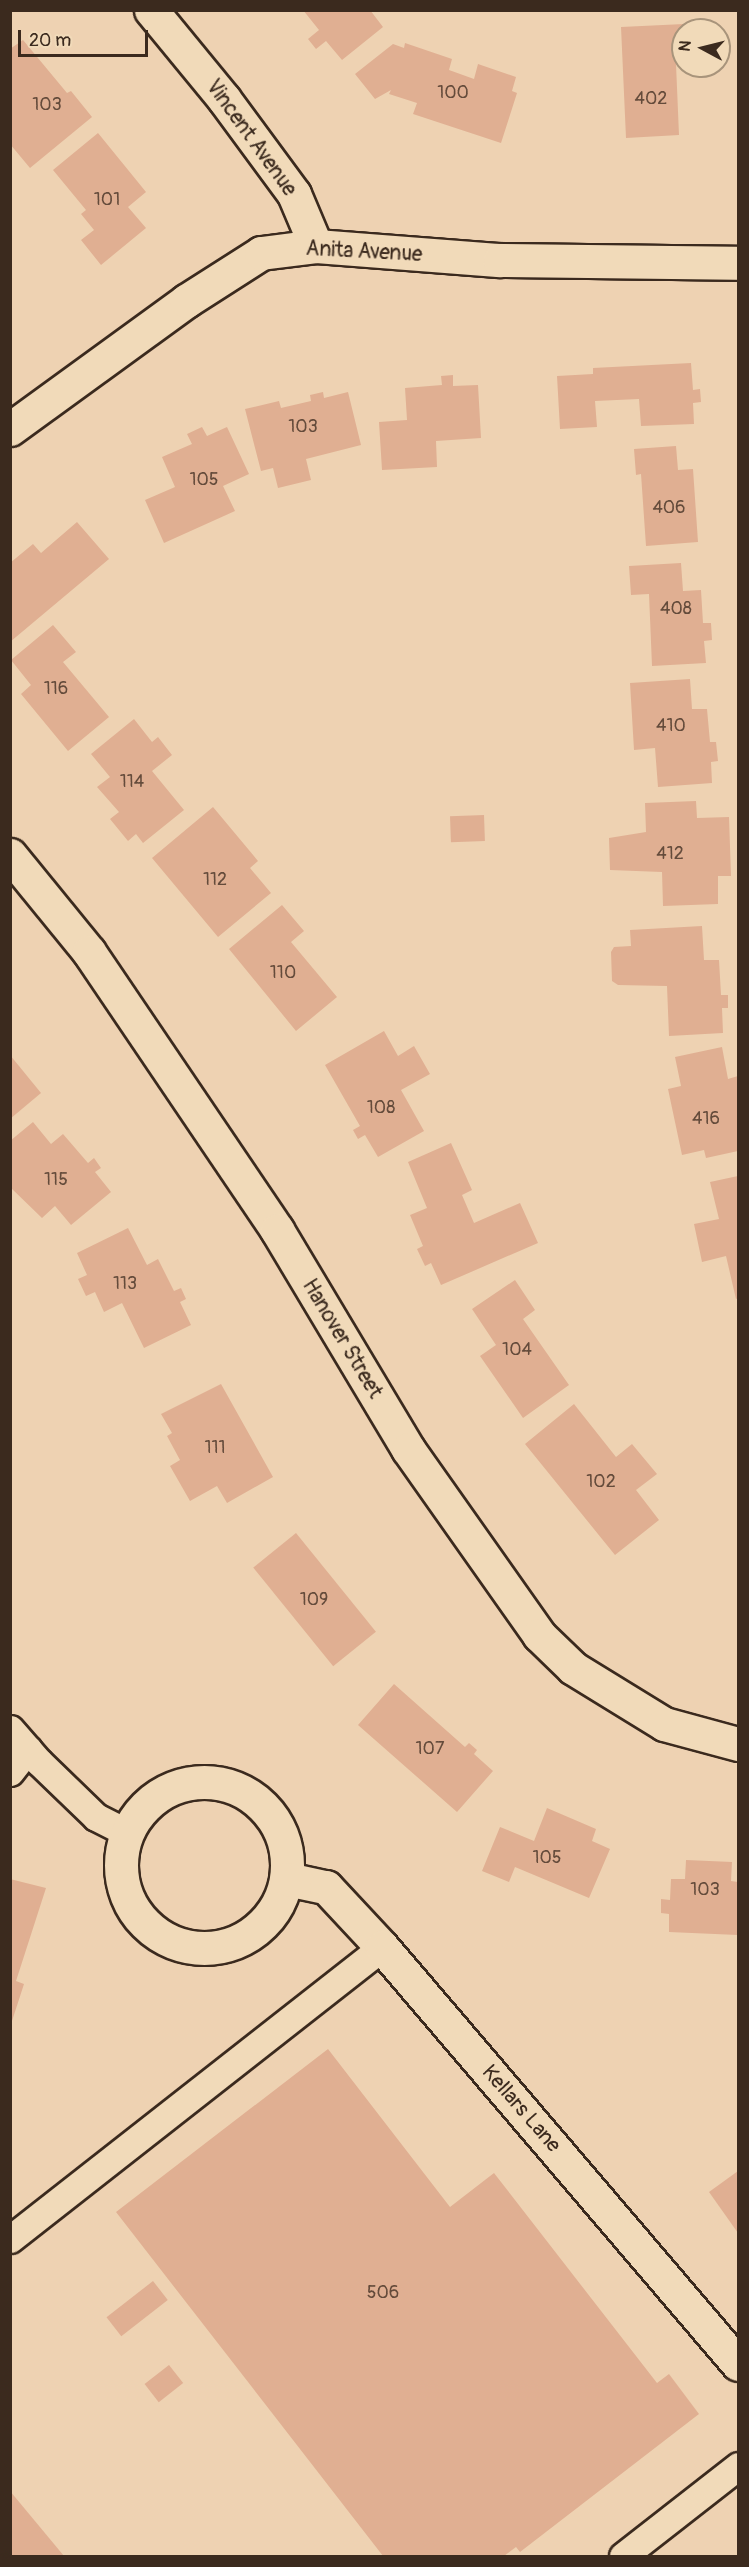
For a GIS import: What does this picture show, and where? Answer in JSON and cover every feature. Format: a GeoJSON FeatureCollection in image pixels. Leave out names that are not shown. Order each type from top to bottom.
{"type":"FeatureCollection","features":[{"type":"Feature","properties":{"kind":"street","name":"Vincent Avenue"},"geometry":{"type":"LineString","coordinates":[[151,10],[224,99],[294,194],[316,246]]}},
{"type":"Feature","properties":{"kind":"street","name":"Anita Avenue"},"geometry":{"type":"LineString","coordinates":[[10,429],[186,301],[261,253],[316,246],[500,261],[738,263]]}},
{"type":"Feature","properties":{"kind":"street","name":"Hanover Street"},"geometry":{"type":"LineString","coordinates":[[10,855],[89,952],[277,1230],[408,1449],[539,1635],[573,1668],[664,1724],[738,1744]]}},
{"type":"Feature","properties":{"kind":"street"},"geometry":{"type":"LineString","coordinates":[[214,1782],[248,1794],[262,1805],[279,1826],[287,1852],[287,1879],[277,1906],[260,1928],[235,1942],[208,1949],[180,1945],[154,1932],[135,1912],[123,1886],[121,1859],[128,1833],[141,1809],[163,1793],[188,1783],[214,1782]]}},
{"type":"Feature","properties":{"kind":"street","name":"Kellars Lane"},"geometry":{"type":"LineString","coordinates":[[287,1879],[326,1887],[382,1947],[738,2364]]}},
{"type":"Feature","properties":{"kind":"lane"},"geometry":{"type":"LineString","coordinates":[[10,1729],[96,1817],[128,1833]]}},
{"type":"Feature","properties":{"kind":"lane"},"geometry":{"type":"LineString","coordinates":[[10,1772],[28,1749]]}},
{"type":"Feature","properties":{"kind":"lane"},"geometry":{"type":"LineString","coordinates":[[10,2239],[382,1947]]}},
{"type":"Feature","properties":{"kind":"lane"},"geometry":{"type":"LineString","coordinates":[[623,2556],[738,2466]]}},
{"type":"Feature","properties":{"kind":"building"},"geometry":{"type":"Polygon","coordinates":[[[303,10],[370,10],[383,27],[342,60],[326,41],[316,49],[308,39],[319,30],[303,10]]]}},
{"type":"Feature","properties":{"kind":"building"},"geometry":{"type":"Polygon","coordinates":[[[671,25],[671,78],[677,78],[679,135],[626,138],[621,27],[671,25]]]}},
{"type":"Feature","properties":{"kind":"building"},"geometry":{"type":"Polygon","coordinates":[[[23,40],[67,93],[71,91],[92,117],[30,168],[10,144],[10,49],[23,40]]]}},
{"type":"Feature","properties":{"kind":"building"},"geometry":{"type":"Polygon","coordinates":[[[405,43],[452,59],[449,70],[474,79],[478,64],[516,77],[512,91],[517,93],[501,143],[413,114],[417,103],[389,94],[391,90],[375,99],[355,74],[393,44],[404,48],[405,43]]]}},
{"type":"Feature","properties":{"kind":"building"},"geometry":{"type":"Polygon","coordinates":[[[98,133],[146,192],[128,207],[146,228],[101,265],[81,240],[94,230],[81,214],[86,210],[53,170],[98,133]]]}},
{"type":"Feature","properties":{"kind":"building"},"geometry":{"type":"Polygon","coordinates":[[[691,363],[693,390],[700,389],[701,402],[693,403],[694,424],[641,426],[639,399],[595,401],[597,427],[560,429],[557,376],[593,374],[593,368],[691,363]]]}},
{"type":"Feature","properties":{"kind":"building"},"geometry":{"type":"Polygon","coordinates":[[[453,375],[453,386],[478,385],[481,438],[436,441],[437,467],[382,470],[379,422],[407,420],[405,388],[442,385],[441,376],[453,375]]]}},
{"type":"Feature","properties":{"kind":"building"},"geometry":{"type":"Polygon","coordinates":[[[323,392],[324,398],[348,392],[361,445],[306,459],[311,480],[278,488],[273,468],[261,471],[245,409],[279,401],[281,408],[311,401],[310,395],[323,392]]]}},
{"type":"Feature","properties":{"kind":"building"},"geometry":{"type":"Polygon","coordinates":[[[202,427],[207,436],[227,427],[249,474],[223,486],[235,511],[164,543],[145,500],[175,487],[162,457],[192,444],[187,434],[202,427]]]}},
{"type":"Feature","properties":{"kind":"building"},"geometry":{"type":"Polygon","coordinates":[[[676,446],[678,470],[693,469],[698,542],[646,546],[641,474],[636,475],[634,449],[676,446]]]}},
{"type":"Feature","properties":{"kind":"building"},"geometry":{"type":"Polygon","coordinates":[[[77,522],[109,559],[10,642],[10,563],[33,544],[41,553],[77,522]]]}},
{"type":"Feature","properties":{"kind":"building"},"geometry":{"type":"Polygon","coordinates":[[[681,563],[683,591],[701,590],[703,623],[711,623],[712,640],[704,641],[706,663],[652,666],[649,594],[631,595],[629,566],[681,563]]]}},
{"type":"Feature","properties":{"kind":"building"},"geometry":{"type":"Polygon","coordinates":[[[53,625],[76,652],[63,662],[109,717],[68,751],[21,694],[31,685],[11,660],[53,625]]]}},
{"type":"Feature","properties":{"kind":"building"},"geometry":{"type":"Polygon","coordinates":[[[690,679],[692,709],[707,709],[710,742],[716,742],[718,761],[711,762],[712,783],[658,787],[655,748],[634,750],[630,683],[690,679]]]}},
{"type":"Feature","properties":{"kind":"building"},"geometry":{"type":"Polygon","coordinates":[[[134,719],[152,742],[158,737],[172,755],[152,771],[184,810],[143,843],[136,834],[128,841],[110,819],[119,812],[97,787],[110,777],[91,754],[134,719]]]}},
{"type":"Feature","properties":{"kind":"building"},"geometry":{"type":"Polygon","coordinates":[[[696,801],[697,818],[729,817],[731,876],[718,876],[718,904],[663,906],[662,872],[610,870],[609,838],[646,832],[645,803],[696,801]]]}},
{"type":"Feature","properties":{"kind":"building"},"geometry":{"type":"Polygon","coordinates":[[[213,807],[258,861],[250,868],[271,893],[218,937],[152,858],[213,807]]]}},
{"type":"Feature","properties":{"kind":"building"},"geometry":{"type":"Polygon","coordinates":[[[484,815],[485,841],[451,842],[450,816],[484,815]]]}},
{"type":"Feature","properties":{"kind":"building"},"geometry":{"type":"Polygon","coordinates":[[[282,905],[304,931],[291,942],[337,997],[296,1031],[229,949],[282,905]]]}},
{"type":"Feature","properties":{"kind":"building"},"geometry":{"type":"Polygon","coordinates":[[[702,926],[704,960],[719,960],[721,995],[728,995],[728,1008],[722,1008],[723,1033],[669,1036],[667,986],[618,985],[612,981],[611,952],[614,947],[631,946],[630,930],[702,926]]]}},
{"type":"Feature","properties":{"kind":"building"},"geometry":{"type":"Polygon","coordinates":[[[384,1031],[398,1056],[414,1046],[430,1074],[401,1090],[424,1131],[378,1157],[365,1135],[358,1139],[353,1130],[360,1126],[325,1065],[384,1031]]]}},
{"type":"Feature","properties":{"kind":"building"},"geometry":{"type":"Polygon","coordinates":[[[722,1047],[728,1079],[738,1076],[738,1151],[706,1158],[704,1150],[682,1155],[668,1089],[681,1086],[675,1057],[722,1047]]]}},
{"type":"Feature","properties":{"kind":"building"},"geometry":{"type":"Polygon","coordinates":[[[10,1055],[41,1093],[10,1119],[10,1055]]]}},
{"type":"Feature","properties":{"kind":"building"},"geometry":{"type":"Polygon","coordinates":[[[33,1122],[51,1144],[63,1134],[88,1163],[94,1158],[101,1168],[95,1172],[111,1192],[71,1225],[55,1206],[42,1218],[10,1187],[10,1141],[33,1122]]]}},
{"type":"Feature","properties":{"kind":"building"},"geometry":{"type":"Polygon","coordinates":[[[451,1143],[472,1190],[462,1195],[474,1223],[520,1203],[538,1243],[441,1285],[431,1263],[425,1266],[417,1249],[423,1246],[410,1215],[427,1208],[408,1162],[451,1143]]]}},
{"type":"Feature","properties":{"kind":"building"},"geometry":{"type":"Polygon","coordinates":[[[738,1176],[738,1298],[736,1299],[726,1256],[702,1262],[694,1224],[719,1219],[710,1182],[738,1176]]]}},
{"type":"Feature","properties":{"kind":"building"},"geometry":{"type":"Polygon","coordinates":[[[128,1228],[147,1265],[158,1259],[174,1291],[181,1288],[186,1299],[180,1302],[191,1325],[144,1348],[122,1303],[104,1312],[95,1292],[86,1296],[78,1279],[87,1275],[77,1253],[128,1228]]]}},
{"type":"Feature","properties":{"kind":"building"},"geometry":{"type":"Polygon","coordinates":[[[515,1280],[535,1310],[523,1319],[569,1385],[523,1418],[480,1356],[496,1345],[472,1309],[515,1280]]]}},
{"type":"Feature","properties":{"kind":"building"},"geometry":{"type":"Polygon","coordinates":[[[221,1384],[273,1477],[227,1503],[217,1486],[190,1501],[170,1466],[180,1460],[167,1436],[172,1433],[161,1414],[221,1384]]]}},
{"type":"Feature","properties":{"kind":"building"},"geometry":{"type":"Polygon","coordinates":[[[574,1404],[616,1457],[632,1444],[657,1474],[636,1490],[659,1520],[615,1555],[525,1444],[574,1404]]]}},
{"type":"Feature","properties":{"kind":"building"},"geometry":{"type":"Polygon","coordinates":[[[296,1533],[376,1632],[333,1666],[253,1568],[296,1533]]]}},
{"type":"Feature","properties":{"kind":"building"},"geometry":{"type":"Polygon","coordinates":[[[394,1684],[465,1747],[469,1743],[477,1750],[474,1754],[493,1771],[457,1812],[358,1725],[394,1684]]]}},
{"type":"Feature","properties":{"kind":"building"},"geometry":{"type":"Polygon","coordinates":[[[547,1808],[596,1829],[592,1841],[610,1849],[589,1898],[515,1867],[509,1882],[482,1871],[500,1827],[534,1841],[547,1808]]]}},
{"type":"Feature","properties":{"kind":"building"},"geometry":{"type":"Polygon","coordinates":[[[686,1860],[732,1862],[731,1881],[738,1882],[738,1935],[669,1932],[669,1914],[661,1913],[661,1899],[670,1900],[671,1879],[685,1879],[686,1860]]]}},
{"type":"Feature","properties":{"kind":"building"},"geometry":{"type":"Polygon","coordinates":[[[10,1879],[46,1888],[16,1981],[24,1984],[11,2024],[10,1879]]]}},
{"type":"Feature","properties":{"kind":"building"},"geometry":{"type":"Polygon","coordinates":[[[328,2049],[450,2207],[494,2173],[657,2383],[669,2374],[699,2414],[520,2552],[516,2547],[504,2556],[383,2556],[116,2212],[328,2049]]]}},
{"type":"Feature","properties":{"kind":"building"},"geometry":{"type":"Polygon","coordinates":[[[738,2171],[738,2233],[709,2192],[738,2171]]]}},
{"type":"Feature","properties":{"kind":"building"},"geometry":{"type":"Polygon","coordinates":[[[153,2281],[168,2300],[121,2336],[107,2317],[153,2281]]]}},
{"type":"Feature","properties":{"kind":"building"},"geometry":{"type":"Polygon","coordinates":[[[169,2365],[183,2383],[159,2402],[145,2384],[169,2365]]]}},
{"type":"Feature","properties":{"kind":"building"},"geometry":{"type":"Polygon","coordinates":[[[10,2491],[64,2556],[10,2556],[10,2491]]]}}]}
